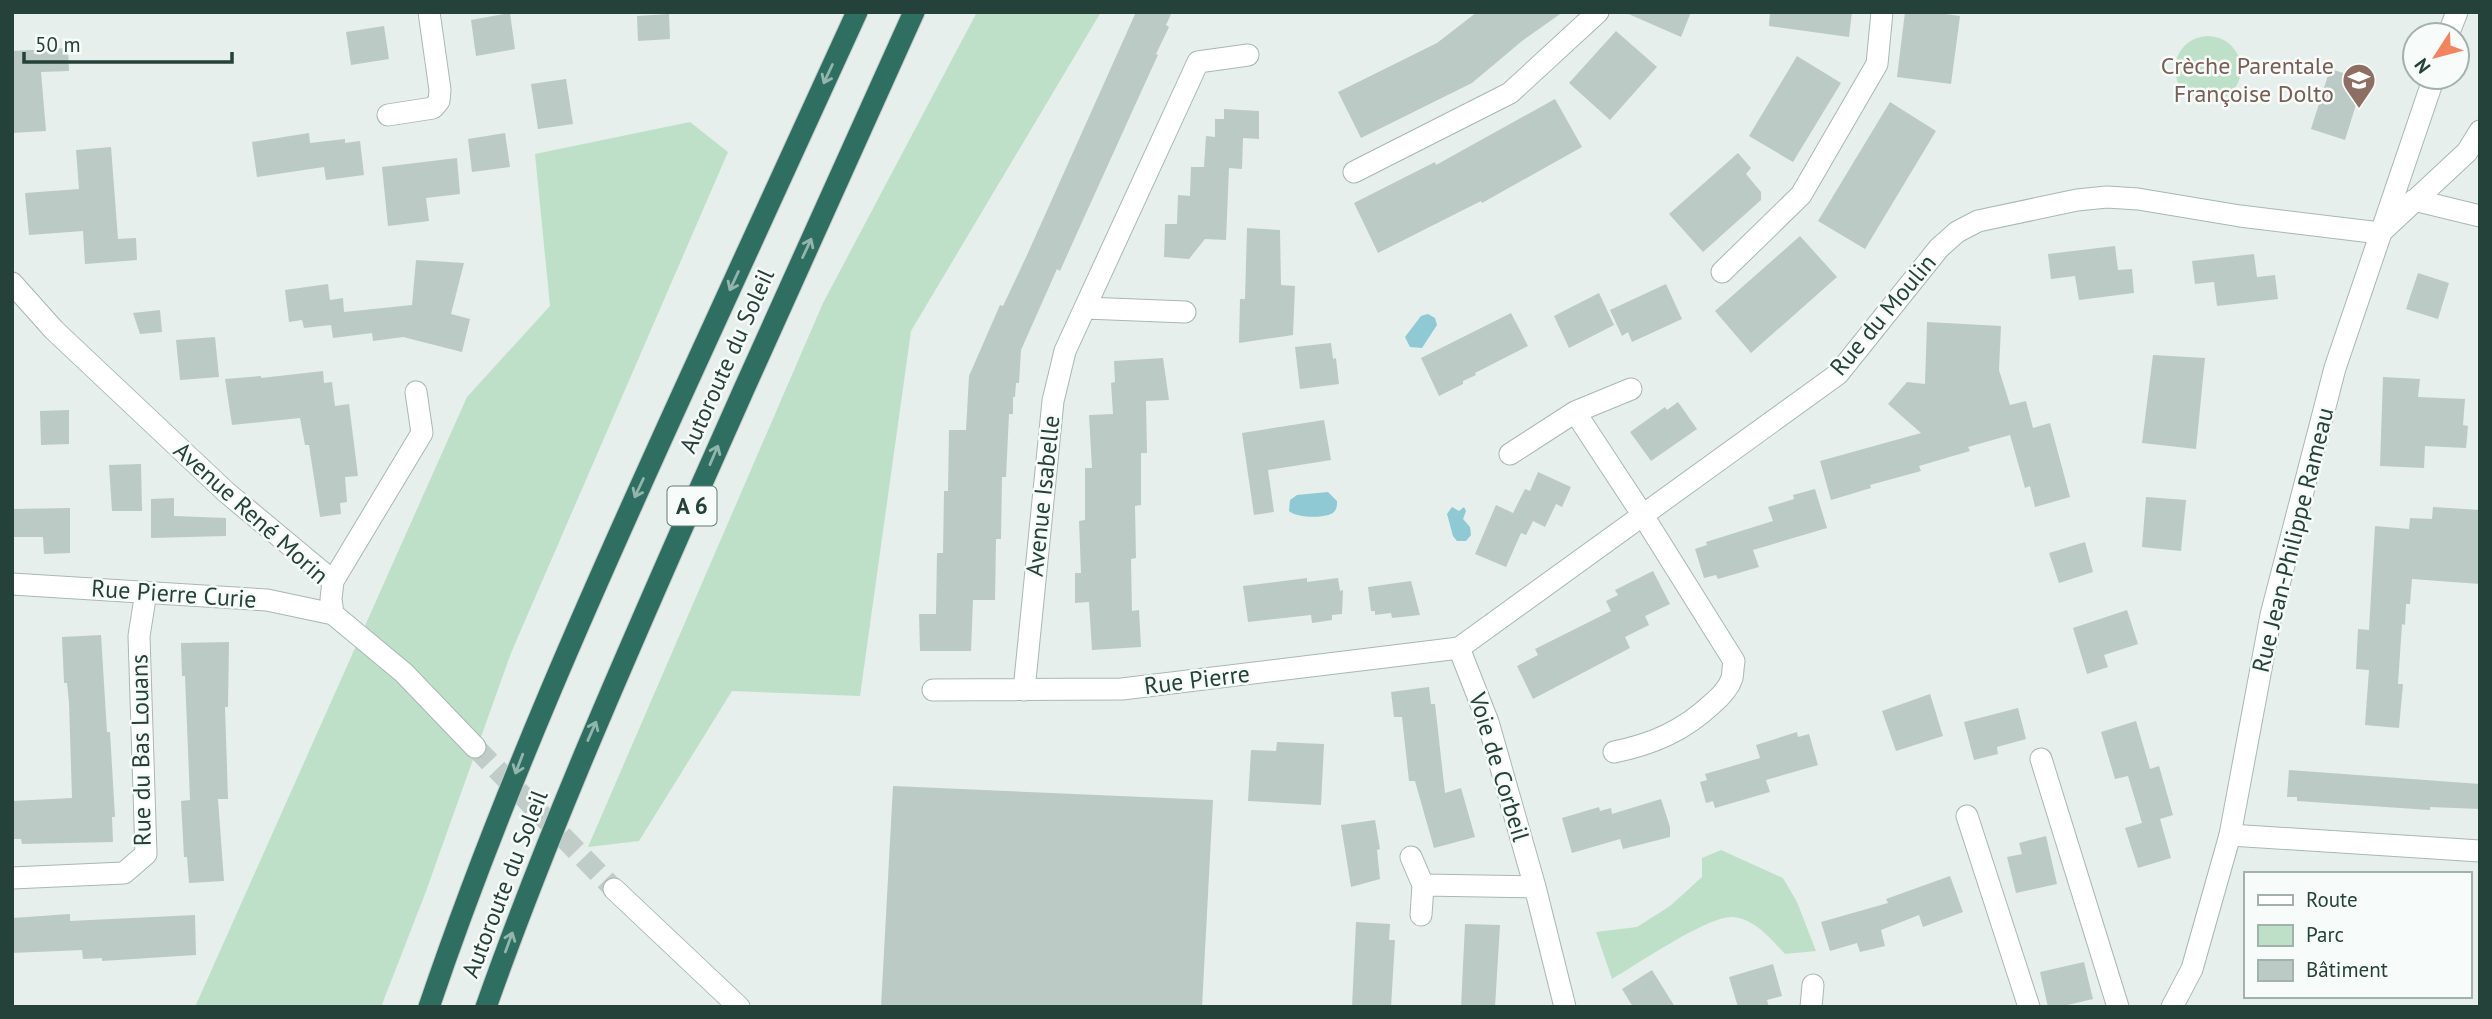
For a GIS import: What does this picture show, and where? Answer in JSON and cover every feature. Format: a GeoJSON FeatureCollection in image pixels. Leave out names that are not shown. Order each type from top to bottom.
{"type":"FeatureCollection","features":[{"type":"Feature","properties":{"kind":"highway","name":"Autoroute du Soleil"},"geometry":{"type":"LineString","coordinates":[[429,1007],[457,924],[537,718],[857,12]]}},
{"type":"Feature","properties":{"kind":"highway","name":"Autoroute du Soleil"},"geometry":{"type":"LineString","coordinates":[[486,1007],[510,937],[588,740],[743,387],[915,12]]}},
{"type":"Feature","properties":{"kind":"street"},"geometry":{"type":"LineString","coordinates":[[388,115],[433,108],[439,101],[440,90],[429,12]]}},
{"type":"Feature","properties":{"kind":"street"},"geometry":{"type":"LineString","coordinates":[[1354,172],[1510,93],[1598,12]]}},
{"type":"Feature","properties":{"kind":"street"},"geometry":{"type":"LineString","coordinates":[[1722,272],[1801,195],[1877,64],[1882,12]]}},
{"type":"Feature","properties":{"kind":"street","name":"Avenue Isabelle"},"geometry":{"type":"LineString","coordinates":[[1024,690],[1053,401],[1065,351],[1198,62],[1248,55]]}},
{"type":"Feature","properties":{"kind":"street","name":"Rue Jean-Philippe Rameau"},"geometry":{"type":"LineString","coordinates":[[2172,1007],[2192,969],[2230,835],[2271,615],[2335,368],[2429,91]]}},
{"type":"Feature","properties":{"kind":"street"},"geometry":{"type":"LineString","coordinates":[[2379,233],[2467,152],[2480,131]]}},
{"type":"Feature","properties":{"kind":"street","name":"Rue du Moulin"},"geometry":{"type":"LineString","coordinates":[[1459,648],[1838,374],[1939,248],[1958,232],[1978,221],[2077,200],[2107,197],[2379,233]]}},
{"type":"Feature","properties":{"kind":"street"},"geometry":{"type":"LineString","coordinates":[[2414,200],[2480,216]]}},
{"type":"Feature","properties":{"kind":"street","name":"Avenue René Morin"},"geometry":{"type":"LineString","coordinates":[[12,283],[54,330],[226,492],[333,581],[331,599],[334,614],[404,673],[475,747]]}},
{"type":"Feature","properties":{"kind":"street"},"geometry":{"type":"LineString","coordinates":[[1086,308],[1185,312]]}},
{"type":"Feature","properties":{"kind":"street"},"geometry":{"type":"LineString","coordinates":[[1510,454],[1575,412],[1631,388]]}},
{"type":"Feature","properties":{"kind":"street"},"geometry":{"type":"LineString","coordinates":[[333,581],[422,433],[416,392]]}},
{"type":"Feature","properties":{"kind":"street"},"geometry":{"type":"LineString","coordinates":[[1575,412],[1734,662],[1732,678],[1720,697],[1696,719],[1672,734],[1641,746],[1614,752]]}},
{"type":"Feature","properties":{"kind":"street","name":"Rue Pierre Curie"},"geometry":{"type":"LineString","coordinates":[[12,583],[267,600],[334,614]]}},
{"type":"Feature","properties":{"kind":"street","name":"Rue du Bas Louans"},"geometry":{"type":"LineString","coordinates":[[12,878],[124,873],[146,855],[139,636],[146,592]]}},
{"type":"Feature","properties":{"kind":"street","name":"Rue Pierre"},"geometry":{"type":"LineString","coordinates":[[933,690],[1122,689],[1459,648]]}},
{"type":"Feature","properties":{"kind":"street","name":"Voie de Corbeil"},"geometry":{"type":"LineString","coordinates":[[1459,648],[1488,722],[1535,887],[1565,1007]]}},
{"type":"Feature","properties":{"kind":"street"},"geometry":{"type":"LineString","coordinates":[[2041,759],[2118,1007]]}},
{"type":"Feature","properties":{"kind":"street"},"geometry":{"type":"LineString","coordinates":[[1967,816],[2029,1007]]}},
{"type":"Feature","properties":{"kind":"street"},"geometry":{"type":"LineString","coordinates":[[2230,835],[2480,851]]}},
{"type":"Feature","properties":{"kind":"street"},"geometry":{"type":"LineString","coordinates":[[1411,857],[1423,886],[1420,915]]}},
{"type":"Feature","properties":{"kind":"street"},"geometry":{"type":"LineString","coordinates":[[1423,886],[1535,887]]}},
{"type":"Feature","properties":{"kind":"street"},"geometry":{"type":"LineString","coordinates":[[614,890],[739,1007]]}},
{"type":"Feature","properties":{"kind":"street"},"geometry":{"type":"LineString","coordinates":[[1811,1007],[1813,985]]}},
{"type":"Feature","properties":{"kind":"green space"},"geometry":{"type":"Polygon","coordinates":[[[977,12],[1101,12],[911,331],[860,696],[732,691],[639,841],[588,847],[823,303],[977,12]]]}},
{"type":"Feature","properties":{"kind":"green space"},"geometry":{"type":"Polygon","coordinates":[[[2208,36],[2231,46],[2241,69],[2231,92],[2208,102],[2185,92],[2175,69],[2185,46],[2208,36]]]}},
{"type":"Feature","properties":{"kind":"green space"},"geometry":{"type":"Polygon","coordinates":[[[690,122],[728,152],[511,653],[425,894],[381,1007],[195,1007],[467,397],[550,306],[535,154],[690,122]]]}},
{"type":"Feature","properties":{"kind":"green space"},"geometry":{"type":"Polygon","coordinates":[[[1721,850],[1783,878],[1797,902],[1816,951],[1785,954],[1762,931],[1733,917],[1690,932],[1612,979],[1596,932],[1637,927],[1670,906],[1702,877],[1702,858],[1721,850]]]}},
{"type":"Feature","properties":{"kind":"water"},"geometry":{"type":"Polygon","coordinates":[[[1428,314],[1435,318],[1437,325],[1422,348],[1410,347],[1405,337],[1421,316],[1428,314]]]}},
{"type":"Feature","properties":{"kind":"water"},"geometry":{"type":"Polygon","coordinates":[[[1328,492],[1337,501],[1336,510],[1330,514],[1319,517],[1304,516],[1289,511],[1290,500],[1297,495],[1328,492]]]}},
{"type":"Feature","properties":{"kind":"water"},"geometry":{"type":"Polygon","coordinates":[[[1452,507],[1459,511],[1464,507],[1466,511],[1463,519],[1470,527],[1471,535],[1466,541],[1457,541],[1453,536],[1447,514],[1452,507]]]}},
{"type":"Feature","properties":{"kind":"building"},"geometry":{"type":"Polygon","coordinates":[[[1136,12],[1172,12],[1166,25],[1169,27],[1156,54],[1158,55],[1021,350],[1019,383],[1016,383],[1013,397],[1013,414],[1009,414],[1006,477],[1002,477],[1001,539],[996,539],[995,600],[973,600],[971,651],[920,651],[919,614],[936,614],[937,553],[943,553],[944,491],[948,491],[949,430],[966,430],[969,376],[1000,305],[1003,306],[1027,255],[1136,12]]]}},
{"type":"Feature","properties":{"kind":"building"},"geometry":{"type":"Polygon","coordinates":[[[1477,12],[1563,12],[1522,41],[1472,83],[1361,138],[1338,92],[1437,43],[1477,12]]]}},
{"type":"Feature","properties":{"kind":"building"},"geometry":{"type":"Polygon","coordinates":[[[1624,12],[1691,12],[1681,37],[1624,12]]]}},
{"type":"Feature","properties":{"kind":"building"},"geometry":{"type":"Polygon","coordinates":[[[1770,12],[1852,12],[1849,37],[1769,26],[1770,12]]]}},
{"type":"Feature","properties":{"kind":"building"},"geometry":{"type":"Polygon","coordinates":[[[1905,12],[1960,16],[1951,84],[1897,77],[1905,12]]]}},
{"type":"Feature","properties":{"kind":"building"},"geometry":{"type":"Polygon","coordinates":[[[510,13],[515,49],[476,56],[471,20],[510,13]]]}},
{"type":"Feature","properties":{"kind":"building"},"geometry":{"type":"Polygon","coordinates":[[[669,14],[670,39],[638,41],[637,16],[669,14]]]}},
{"type":"Feature","properties":{"kind":"building"},"geometry":{"type":"Polygon","coordinates":[[[384,26],[389,59],[351,65],[346,32],[384,26]]]}},
{"type":"Feature","properties":{"kind":"building"},"geometry":{"type":"Polygon","coordinates":[[[1616,31],[1657,67],[1610,120],[1569,83],[1616,31]]]}},
{"type":"Feature","properties":{"kind":"building"},"geometry":{"type":"Polygon","coordinates":[[[68,48],[69,71],[41,72],[46,131],[12,133],[12,51],[68,48]]]}},
{"type":"Feature","properties":{"kind":"building"},"geometry":{"type":"Polygon","coordinates":[[[1797,56],[1841,83],[1793,162],[1749,136],[1797,56]]]}},
{"type":"Feature","properties":{"kind":"building"},"geometry":{"type":"Polygon","coordinates":[[[2330,69],[2364,79],[2345,140],[2311,129],[2330,69]]]}},
{"type":"Feature","properties":{"kind":"building"},"geometry":{"type":"Polygon","coordinates":[[[566,79],[573,124],[538,129],[531,84],[566,79]]]}},
{"type":"Feature","properties":{"kind":"building"},"geometry":{"type":"Polygon","coordinates":[[[1555,99],[1582,147],[1482,203],[1481,201],[1378,253],[1354,203],[1435,162],[1436,165],[1555,99]]]}},
{"type":"Feature","properties":{"kind":"building"},"geometry":{"type":"Polygon","coordinates":[[[1890,102],[1936,131],[1865,249],[1818,221],[1890,102]]]}},
{"type":"Feature","properties":{"kind":"building"},"geometry":{"type":"Polygon","coordinates":[[[1224,109],[1259,111],[1259,139],[1243,138],[1242,169],[1229,168],[1226,240],[1205,239],[1189,259],[1164,257],[1165,224],[1177,224],[1178,195],[1190,196],[1191,167],[1204,167],[1206,136],[1215,137],[1215,119],[1224,119],[1224,109]]]}},
{"type":"Feature","properties":{"kind":"building"},"geometry":{"type":"Polygon","coordinates":[[[309,133],[310,143],[345,139],[345,143],[360,141],[364,175],[326,180],[324,167],[257,177],[252,142],[309,133]]]}},
{"type":"Feature","properties":{"kind":"building"},"geometry":{"type":"Polygon","coordinates":[[[505,133],[510,167],[472,172],[468,139],[505,133]]]}},
{"type":"Feature","properties":{"kind":"building"},"geometry":{"type":"Polygon","coordinates":[[[111,147],[118,239],[136,238],[137,260],[85,264],[83,231],[29,235],[25,193],[79,189],[76,150],[111,147]]]}},
{"type":"Feature","properties":{"kind":"building"},"geometry":{"type":"Polygon","coordinates":[[[1738,153],[1751,168],[1746,174],[1761,192],[1761,200],[1703,252],[1669,214],[1738,153]]]}},
{"type":"Feature","properties":{"kind":"building"},"geometry":{"type":"Polygon","coordinates":[[[457,158],[460,194],[426,198],[429,221],[388,226],[382,167],[457,158]]]}},
{"type":"Feature","properties":{"kind":"building"},"geometry":{"type":"Polygon","coordinates":[[[1247,228],[1280,230],[1281,285],[1295,286],[1293,335],[1239,343],[1240,299],[1245,299],[1247,228]]]}},
{"type":"Feature","properties":{"kind":"building"},"geometry":{"type":"Polygon","coordinates":[[[1800,236],[1837,277],[1751,353],[1715,311],[1800,236]]]}},
{"type":"Feature","properties":{"kind":"building"},"geometry":{"type":"Polygon","coordinates":[[[2115,246],[2118,270],[2132,269],[2134,293],[2079,300],[2075,276],[2051,279],[2048,254],[2115,246]]]}},
{"type":"Feature","properties":{"kind":"building"},"geometry":{"type":"Polygon","coordinates":[[[2254,254],[2257,277],[2275,275],[2278,299],[2217,306],[2214,282],[2195,284],[2192,261],[2254,254]]]}},
{"type":"Feature","properties":{"kind":"building"},"geometry":{"type":"Polygon","coordinates":[[[416,260],[464,263],[451,314],[470,319],[462,352],[403,337],[373,341],[372,333],[333,338],[331,325],[304,328],[302,320],[289,322],[285,290],[328,284],[330,300],[343,298],[344,312],[412,305],[416,260]]]}},
{"type":"Feature","properties":{"kind":"building"},"geometry":{"type":"Polygon","coordinates":[[[2418,273],[2449,283],[2438,319],[2406,309],[2418,273]]]}},
{"type":"Feature","properties":{"kind":"building"},"geometry":{"type":"Polygon","coordinates":[[[1666,284],[1682,319],[1632,342],[1628,332],[1622,336],[1610,310],[1666,284]]]}},
{"type":"Feature","properties":{"kind":"building"},"geometry":{"type":"Polygon","coordinates":[[[1599,293],[1614,325],[1569,348],[1554,316],[1599,293]]]}},
{"type":"Feature","properties":{"kind":"building"},"geometry":{"type":"Polygon","coordinates":[[[160,310],[162,332],[140,334],[133,313],[160,310]]]}},
{"type":"Feature","properties":{"kind":"building"},"geometry":{"type":"Polygon","coordinates":[[[1511,313],[1528,346],[1475,373],[1476,375],[1463,381],[1463,384],[1439,396],[1421,358],[1511,313]]]}},
{"type":"Feature","properties":{"kind":"building"},"geometry":{"type":"Polygon","coordinates":[[[1927,322],[2001,326],[1999,370],[2010,405],[2026,401],[2033,428],[2050,423],[2070,497],[2035,507],[2030,486],[2025,488],[2010,435],[1968,447],[1970,451],[1919,466],[1921,471],[1870,485],[1871,488],[1831,500],[1820,461],[1921,433],[1888,404],[1907,382],[1925,384],[1927,322]]]}},
{"type":"Feature","properties":{"kind":"building"},"geometry":{"type":"Polygon","coordinates":[[[215,337],[219,377],[180,380],[176,340],[215,337]]]}},
{"type":"Feature","properties":{"kind":"building"},"geometry":{"type":"Polygon","coordinates":[[[1331,343],[1339,384],[1300,389],[1295,347],[1331,343]]]}},
{"type":"Feature","properties":{"kind":"building"},"geometry":{"type":"Polygon","coordinates":[[[2153,355],[2205,358],[2196,449],[2142,443],[2153,355]]]}},
{"type":"Feature","properties":{"kind":"building"},"geometry":{"type":"Polygon","coordinates":[[[1163,358],[1169,400],[1146,401],[1147,453],[1141,453],[1141,505],[1135,506],[1136,558],[1131,559],[1132,611],[1139,610],[1141,647],[1092,650],[1089,602],[1075,603],[1075,573],[1081,573],[1079,521],[1085,520],[1085,468],[1092,468],[1089,415],[1113,414],[1111,383],[1115,382],[1114,361],[1163,358]]]}},
{"type":"Feature","properties":{"kind":"building"},"geometry":{"type":"Polygon","coordinates":[[[323,371],[324,383],[332,382],[335,406],[349,404],[358,476],[345,477],[347,502],[340,503],[341,514],[320,517],[309,445],[305,445],[300,418],[232,425],[225,379],[323,371]]]}},
{"type":"Feature","properties":{"kind":"building"},"geometry":{"type":"Polygon","coordinates":[[[2383,377],[2420,379],[2418,397],[2465,399],[2463,425],[2468,426],[2466,448],[2425,446],[2424,468],[2380,466],[2383,377]]]}},
{"type":"Feature","properties":{"kind":"building"},"geometry":{"type":"Polygon","coordinates":[[[1678,402],[1697,429],[1651,461],[1630,432],[1665,407],[1667,410],[1678,402]]]}},
{"type":"Feature","properties":{"kind":"building"},"geometry":{"type":"Polygon","coordinates":[[[69,410],[69,444],[41,445],[40,411],[69,410]]]}},
{"type":"Feature","properties":{"kind":"building"},"geometry":{"type":"Polygon","coordinates":[[[1324,420],[1331,460],[1268,470],[1274,512],[1254,515],[1242,433],[1324,420]]]}},
{"type":"Feature","properties":{"kind":"building"},"geometry":{"type":"Polygon","coordinates":[[[141,464],[142,511],[112,511],[109,465],[141,464]]]}},
{"type":"Feature","properties":{"kind":"building"},"geometry":{"type":"Polygon","coordinates":[[[1538,472],[1571,487],[1562,507],[1556,504],[1545,527],[1533,521],[1526,535],[1521,533],[1506,567],[1475,554],[1496,505],[1513,513],[1525,489],[1530,491],[1538,472]]]}},
{"type":"Feature","properties":{"kind":"building"},"geometry":{"type":"Polygon","coordinates":[[[1815,489],[1827,528],[1753,550],[1759,567],[1718,579],[1716,575],[1704,578],[1695,549],[1707,545],[1706,542],[1773,521],[1768,507],[1794,499],[1793,495],[1815,489]]]}},
{"type":"Feature","properties":{"kind":"building"},"geometry":{"type":"Polygon","coordinates":[[[2146,497],[2186,500],[2181,551],[2142,547],[2146,497]]]}},
{"type":"Feature","properties":{"kind":"building"},"geometry":{"type":"Polygon","coordinates":[[[174,498],[174,516],[226,518],[226,536],[151,538],[151,499],[174,498]]]}},
{"type":"Feature","properties":{"kind":"building"},"geometry":{"type":"Polygon","coordinates":[[[2433,507],[2480,510],[2480,584],[2412,579],[2410,604],[2406,604],[2405,625],[2402,624],[2398,684],[2403,684],[2399,728],[2365,725],[2369,670],[2356,669],[2358,629],[2369,630],[2375,526],[2409,529],[2410,518],[2432,519],[2433,507]]]}},
{"type":"Feature","properties":{"kind":"building"},"geometry":{"type":"Polygon","coordinates":[[[70,508],[70,553],[44,554],[43,537],[12,537],[12,509],[70,508]]]}},
{"type":"Feature","properties":{"kind":"building"},"geometry":{"type":"Polygon","coordinates":[[[2085,542],[2093,572],[2059,583],[2049,553],[2085,542]]]}},
{"type":"Feature","properties":{"kind":"building"},"geometry":{"type":"Polygon","coordinates":[[[1653,571],[1670,604],[1645,616],[1649,625],[1625,637],[1630,648],[1533,699],[1517,666],[1538,655],[1535,649],[1611,611],[1606,601],[1618,595],[1615,590],[1653,571]]]}},
{"type":"Feature","properties":{"kind":"building"},"geometry":{"type":"Polygon","coordinates":[[[1307,578],[1307,582],[1338,578],[1340,591],[1343,590],[1342,614],[1332,615],[1332,620],[1312,623],[1311,615],[1248,622],[1243,586],[1307,578]]]}},
{"type":"Feature","properties":{"kind":"building"},"geometry":{"type":"Polygon","coordinates":[[[1411,581],[1420,615],[1392,618],[1391,613],[1375,615],[1375,611],[1371,611],[1368,587],[1411,581]]]}},
{"type":"Feature","properties":{"kind":"building"},"geometry":{"type":"Polygon","coordinates":[[[2127,610],[2138,644],[2104,655],[2108,667],[2087,674],[2073,628],[2127,610]]]}},
{"type":"Feature","properties":{"kind":"building"},"geometry":{"type":"Polygon","coordinates":[[[101,635],[115,817],[112,817],[113,842],[22,844],[21,839],[12,839],[12,801],[72,798],[69,703],[67,683],[64,683],[62,637],[101,635]]]}},
{"type":"Feature","properties":{"kind":"building"},"geometry":{"type":"Polygon","coordinates":[[[229,642],[228,707],[225,707],[228,799],[218,799],[224,881],[189,883],[187,857],[184,857],[181,801],[190,800],[185,676],[182,676],[181,643],[229,642]]]}},
{"type":"Feature","properties":{"kind":"building"},"geometry":{"type":"Polygon","coordinates":[[[1429,687],[1431,704],[1435,704],[1445,793],[1461,788],[1475,837],[1434,848],[1415,781],[1409,781],[1402,717],[1394,717],[1391,692],[1429,687]]]}},
{"type":"Feature","properties":{"kind":"building"},"geometry":{"type":"Polygon","coordinates":[[[1930,694],[1943,736],[1896,751],[1882,711],[1930,694]]]}},
{"type":"Feature","properties":{"kind":"building"},"geometry":{"type":"Polygon","coordinates":[[[2018,708],[2026,739],[1997,747],[1998,754],[1974,760],[1964,722],[2018,708]]]}},
{"type":"Feature","properties":{"kind":"building"},"geometry":{"type":"Polygon","coordinates":[[[2136,721],[2150,769],[2159,766],[2173,815],[2160,819],[2171,858],[2138,868],[2125,828],[2142,823],[2128,776],[2115,779],[2101,732],[2136,721]]]}},
{"type":"Feature","properties":{"kind":"building"},"geometry":{"type":"Polygon","coordinates":[[[1797,732],[1798,737],[1809,734],[1818,765],[1766,780],[1770,792],[1715,808],[1713,801],[1706,803],[1700,782],[1707,780],[1705,774],[1760,758],[1756,745],[1797,732]]]}},
{"type":"Feature","properties":{"kind":"building"},"geometry":{"type":"Polygon","coordinates":[[[1277,742],[1324,744],[1321,805],[1248,801],[1251,750],[1276,751],[1277,742]]]}},
{"type":"Feature","properties":{"kind":"building"},"geometry":{"type":"Polygon","coordinates":[[[2289,770],[2480,784],[2480,809],[2430,807],[2430,810],[2297,801],[2297,797],[2287,797],[2289,770]]]}},
{"type":"Feature","properties":{"kind":"building"},"geometry":{"type":"Polygon","coordinates":[[[893,786],[1213,800],[1202,1007],[881,1007],[893,786]]]}},
{"type":"Feature","properties":{"kind":"building"},"geometry":{"type":"Polygon","coordinates":[[[1661,799],[1670,827],[1670,837],[1623,849],[1620,839],[1572,853],[1562,818],[1599,807],[1600,811],[1611,808],[1612,814],[1661,799]]]}},
{"type":"Feature","properties":{"kind":"building"},"geometry":{"type":"Polygon","coordinates":[[[1375,820],[1380,849],[1377,850],[1380,879],[1351,887],[1341,825],[1375,820]]]}},
{"type":"Feature","properties":{"kind":"building"},"geometry":{"type":"Polygon","coordinates":[[[2046,836],[2057,884],[2016,893],[2007,857],[2022,854],[2019,843],[2046,836]]]}},
{"type":"Feature","properties":{"kind":"building"},"geometry":{"type":"Polygon","coordinates":[[[1950,876],[1963,912],[1923,927],[1919,915],[1881,930],[1885,946],[1860,952],[1857,943],[1830,951],[1821,922],[1888,903],[1886,899],[1950,876]]]}},
{"type":"Feature","properties":{"kind":"building"},"geometry":{"type":"Polygon","coordinates":[[[70,914],[70,921],[195,915],[196,955],[102,961],[102,958],[83,959],[82,950],[12,953],[12,918],[70,914]]]}},
{"type":"Feature","properties":{"kind":"building"},"geometry":{"type":"Polygon","coordinates":[[[1356,922],[1390,924],[1389,940],[1395,940],[1391,1007],[1352,1007],[1356,922]]]}},
{"type":"Feature","properties":{"kind":"building"},"geometry":{"type":"Polygon","coordinates":[[[1465,924],[1500,925],[1495,1007],[1461,1007],[1465,924]]]}},
{"type":"Feature","properties":{"kind":"building"},"geometry":{"type":"Polygon","coordinates":[[[2084,962],[2093,999],[2048,1007],[2040,972],[2084,962]]]}},
{"type":"Feature","properties":{"kind":"building"},"geometry":{"type":"Polygon","coordinates":[[[1773,964],[1782,996],[1767,1000],[1769,1007],[1738,1007],[1729,977],[1773,964]]]}},
{"type":"Feature","properties":{"kind":"building"},"geometry":{"type":"Polygon","coordinates":[[[1652,970],[1675,1007],[1633,1007],[1622,989],[1652,970]]]}},
{"type":"Feature","properties":{"kind":"tunnel"},"geometry":{"type":"LineString","coordinates":[[475,747],[614,889]]}},
{"type":"Feature","properties":{"kind":"place","name":"Crèche Parentale Françoise Dolto"},"geometry":{"type":"Point","coordinates":[2359,110]}}]}
